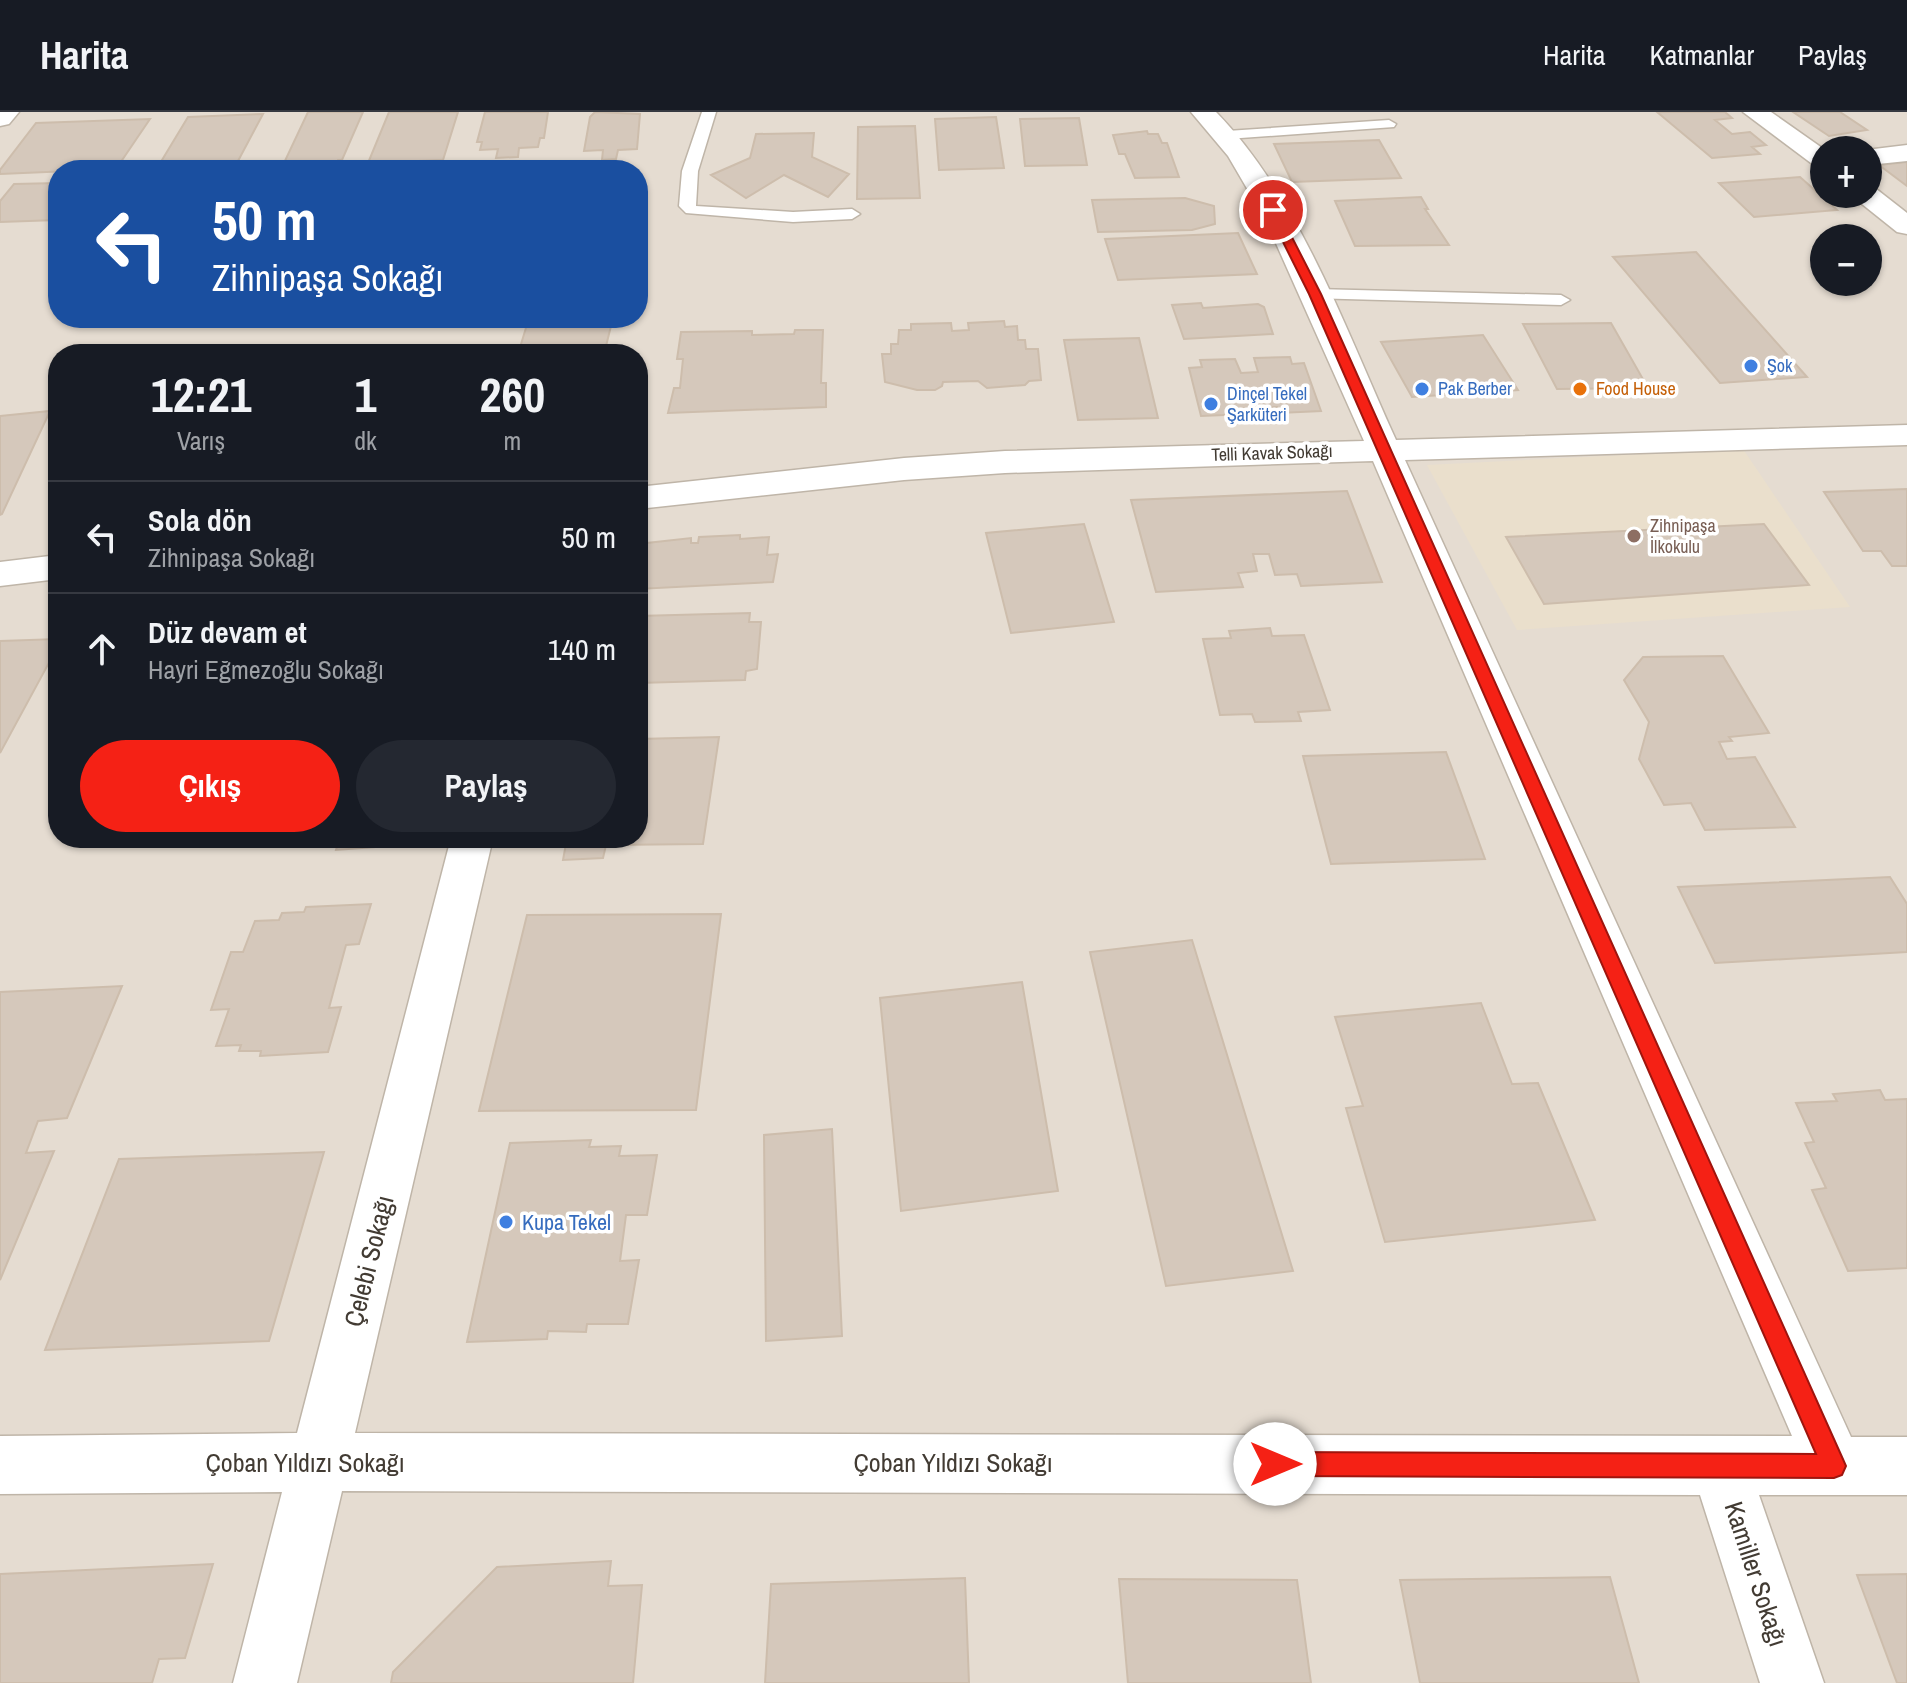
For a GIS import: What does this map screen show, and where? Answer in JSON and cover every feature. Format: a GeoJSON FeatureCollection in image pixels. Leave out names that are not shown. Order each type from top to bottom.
{"type":"FeatureCollection","features":[{"type":"Feature","properties":{"kind":"street"},"geometry":{"type":"LineString","coordinates":[[0,112],[8,112]]}},
{"type":"Feature","properties":{"kind":"street"},"geometry":{"type":"LineString","coordinates":[[0,119],[8,112]]}},
{"type":"Feature","properties":{"kind":"street"},"geometry":{"type":"LineString","coordinates":[[1203,112],[1227,135],[1279,222],[1315,294],[1834,1466]]}},
{"type":"Feature","properties":{"kind":"street"},"geometry":{"type":"LineString","coordinates":[[1755,112],[1810,151]]}},
{"type":"Feature","properties":{"kind":"street"},"geometry":{"type":"LineString","coordinates":[[1882,156],[1907,153]]}},
{"type":"Feature","properties":{"kind":"street"},"geometry":{"type":"LineString","coordinates":[[1882,206],[1907,226]]}},
{"type":"Feature","properties":{"kind":"street","name":"Telli Kavak Sokağı"},"geometry":{"type":"LineString","coordinates":[[648,497],[939,466],[1383,449],[1907,435]]}},
{"type":"Feature","properties":{"kind":"street"},"geometry":{"type":"LineString","coordinates":[[0,574],[48,568]]}},
{"type":"Feature","properties":{"kind":"street","name":"Çelebi Sokağı"},"geometry":{"type":"LineString","coordinates":[[265,1683],[470,848]]}},
{"type":"Feature","properties":{"kind":"street","name":"Çoban Yıldızı Sokağı"},"geometry":{"type":"LineString","coordinates":[[0,1465],[320,1462],[1907,1466]]}},
{"type":"Feature","properties":{"kind":"street","name":"Kamiller Sokağı"},"geometry":{"type":"LineString","coordinates":[[1720,1465],[1792,1683]]}},
{"type":"Feature","properties":{"kind":"lane"},"geometry":{"type":"LineString","coordinates":[[709,112],[690,171],[687,206],[692,210],[793,217],[852,214]]}},
{"type":"Feature","properties":{"kind":"lane"},"geometry":{"type":"LineString","coordinates":[[1227,135],[1389,124]]}},
{"type":"Feature","properties":{"kind":"lane"},"geometry":{"type":"LineString","coordinates":[[1315,294],[1561,300]]}},
{"type":"Feature","properties":{"kind":"shaded area"},"geometry":{"type":"Polygon","coordinates":[[[0,112],[1907,112],[1907,1683],[0,1683],[0,112]]]}},
{"type":"Feature","properties":{"kind":"shaded area","name":"Zihnipaşa İlkokulu"},"geometry":{"type":"Polygon","coordinates":[[[1743,449],[1850,607],[1517,630],[1427,465],[1743,449]]]}},
{"type":"Feature","properties":{"kind":"building"},"geometry":{"type":"Polygon","coordinates":[[[308,112],[363,112],[342,160],[285,160],[308,112]]]}},
{"type":"Feature","properties":{"kind":"building"},"geometry":{"type":"Polygon","coordinates":[[[389,112],[458,112],[443,160],[369,160],[389,112]]]}},
{"type":"Feature","properties":{"kind":"building"},"geometry":{"type":"Polygon","coordinates":[[[485,112],[548,112],[544,138],[540,138],[538,147],[519,148],[518,157],[496,158],[498,149],[480,150],[482,142],[477,142],[485,112]]]}},
{"type":"Feature","properties":{"kind":"building"},"geometry":{"type":"Polygon","coordinates":[[[595,112],[640,114],[637,149],[618,150],[616,159],[602,160],[603,150],[584,151],[590,117],[595,112]]]}},
{"type":"Feature","properties":{"kind":"building"},"geometry":{"type":"Polygon","coordinates":[[[1657,112],[1725,112],[1732,118],[1715,120],[1732,134],[1750,132],[1766,145],[1752,147],[1760,154],[1712,158],[1657,112]]]}},
{"type":"Feature","properties":{"kind":"building"},"geometry":{"type":"Polygon","coordinates":[[[1793,112],[1840,112],[1867,130],[1829,136],[1793,112]]]}},
{"type":"Feature","properties":{"kind":"building"},"geometry":{"type":"Polygon","coordinates":[[[263,114],[239,160],[162,160],[188,117],[263,114]]]}},
{"type":"Feature","properties":{"kind":"building"},"geometry":{"type":"Polygon","coordinates":[[[996,117],[1004,168],[939,170],[935,119],[996,117]]]}},
{"type":"Feature","properties":{"kind":"building"},"geometry":{"type":"Polygon","coordinates":[[[1079,118],[1087,165],[1025,166],[1020,119],[1079,118]]]}},
{"type":"Feature","properties":{"kind":"building"},"geometry":{"type":"Polygon","coordinates":[[[150,119],[122,160],[48,160],[48,172],[0,174],[36,123],[150,119]]]}},
{"type":"Feature","properties":{"kind":"building"},"geometry":{"type":"Polygon","coordinates":[[[915,126],[920,198],[857,199],[858,127],[915,126]]]}},
{"type":"Feature","properties":{"kind":"building"},"geometry":{"type":"Polygon","coordinates":[[[1147,131],[1148,134],[1158,134],[1162,143],[1167,143],[1179,177],[1135,178],[1125,154],[1119,154],[1113,135],[1147,131]]]}},
{"type":"Feature","properties":{"kind":"building"},"geometry":{"type":"Polygon","coordinates":[[[814,133],[812,157],[849,174],[828,197],[784,175],[746,198],[711,175],[750,158],[756,134],[814,133]]]}},
{"type":"Feature","properties":{"kind":"building"},"geometry":{"type":"Polygon","coordinates":[[[1379,140],[1401,178],[1292,182],[1274,144],[1379,140]]]}},
{"type":"Feature","properties":{"kind":"building"},"geometry":{"type":"Polygon","coordinates":[[[1907,162],[1907,186],[1882,167],[1882,165],[1907,162]]]}},
{"type":"Feature","properties":{"kind":"building"},"geometry":{"type":"Polygon","coordinates":[[[1800,177],[1810,186],[1810,208],[1837,210],[1754,217],[1719,183],[1800,177]]]}},
{"type":"Feature","properties":{"kind":"building"},"geometry":{"type":"Polygon","coordinates":[[[48,183],[48,220],[0,222],[0,201],[14,184],[48,183]]]}},
{"type":"Feature","properties":{"kind":"building"},"geometry":{"type":"Polygon","coordinates":[[[1421,197],[1428,209],[1425,209],[1449,245],[1355,246],[1335,201],[1421,197]]]}},
{"type":"Feature","properties":{"kind":"building"},"geometry":{"type":"Polygon","coordinates":[[[1185,198],[1214,206],[1215,224],[1192,230],[1098,232],[1092,200],[1185,198]]]}},
{"type":"Feature","properties":{"kind":"building"},"geometry":{"type":"Polygon","coordinates":[[[1238,233],[1257,274],[1118,280],[1105,239],[1238,233]]]}},
{"type":"Feature","properties":{"kind":"building"},"geometry":{"type":"Polygon","coordinates":[[[1696,252],[1807,377],[1720,383],[1613,257],[1696,252]]]}},
{"type":"Feature","properties":{"kind":"building"},"geometry":{"type":"Polygon","coordinates":[[[1201,303],[1203,308],[1258,304],[1264,307],[1273,334],[1184,339],[1172,305],[1201,303]]]}},
{"type":"Feature","properties":{"kind":"building"},"geometry":{"type":"Polygon","coordinates":[[[1004,321],[1005,327],[1017,326],[1018,340],[1025,340],[1026,349],[1038,349],[1041,380],[1029,381],[1025,385],[987,388],[978,381],[943,382],[935,390],[917,390],[885,382],[882,354],[891,354],[891,344],[898,344],[899,330],[911,330],[911,324],[951,323],[952,331],[969,330],[968,323],[1004,321]]]}},
{"type":"Feature","properties":{"kind":"building"},"geometry":{"type":"Polygon","coordinates":[[[1611,323],[1648,388],[1557,389],[1523,324],[1611,323]]]}},
{"type":"Feature","properties":{"kind":"building"},"geometry":{"type":"Polygon","coordinates":[[[526,328],[610,328],[606,344],[521,344],[526,328]]]}},
{"type":"Feature","properties":{"kind":"building"},"geometry":{"type":"Polygon","coordinates":[[[795,330],[823,330],[821,383],[826,383],[826,407],[668,413],[674,388],[680,388],[683,359],[677,359],[681,332],[752,331],[752,335],[794,334],[795,330]]]}},
{"type":"Feature","properties":{"kind":"building"},"geometry":{"type":"Polygon","coordinates":[[[1483,335],[1518,390],[1412,397],[1381,342],[1483,335]]]}},
{"type":"Feature","properties":{"kind":"building"},"geometry":{"type":"Polygon","coordinates":[[[1139,338],[1158,418],[1078,420],[1064,340],[1139,338]]]}},
{"type":"Feature","properties":{"kind":"building"},"geometry":{"type":"Polygon","coordinates":[[[1290,357],[1292,364],[1304,363],[1321,411],[1279,413],[1277,407],[1245,408],[1248,414],[1201,416],[1189,368],[1202,367],[1200,360],[1235,359],[1241,373],[1258,372],[1254,358],[1290,357]]]}},
{"type":"Feature","properties":{"kind":"building"},"geometry":{"type":"Polygon","coordinates":[[[48,411],[0,515],[0,416],[48,411]]]}},
{"type":"Feature","properties":{"kind":"building"},"geometry":{"type":"Polygon","coordinates":[[[1907,489],[1907,566],[1892,566],[1881,551],[1863,551],[1824,492],[1907,489]]]}},
{"type":"Feature","properties":{"kind":"building"},"geometry":{"type":"Polygon","coordinates":[[[1347,491],[1382,582],[1301,586],[1297,574],[1275,575],[1269,554],[1253,554],[1257,571],[1238,573],[1243,587],[1156,592],[1131,500],[1347,491]]]}},
{"type":"Feature","properties":{"kind":"building"},"geometry":{"type":"Polygon","coordinates":[[[1084,524],[1114,622],[1011,633],[986,533],[1084,524]]]}},
{"type":"Feature","properties":{"kind":"building"},"geometry":{"type":"Polygon","coordinates":[[[1764,524],[1809,585],[1544,604],[1506,537],[1764,524]]]}},
{"type":"Feature","properties":{"kind":"building"},"geometry":{"type":"Polygon","coordinates":[[[699,537],[769,537],[767,555],[778,554],[773,582],[648,588],[648,543],[691,538],[691,543],[698,543],[699,537]]]}},
{"type":"Feature","properties":{"kind":"building"},"geometry":{"type":"Polygon","coordinates":[[[750,613],[749,622],[761,622],[757,669],[746,671],[745,680],[648,683],[648,616],[750,613]]]}},
{"type":"Feature","properties":{"kind":"building"},"geometry":{"type":"Polygon","coordinates":[[[1270,628],[1272,636],[1304,635],[1330,710],[1298,712],[1301,721],[1255,722],[1252,714],[1220,715],[1203,639],[1231,638],[1229,631],[1270,628]]]}},
{"type":"Feature","properties":{"kind":"building"},"geometry":{"type":"Polygon","coordinates":[[[48,639],[48,664],[0,753],[0,641],[48,639]]]}},
{"type":"Feature","properties":{"kind":"building"},"geometry":{"type":"Polygon","coordinates":[[[1723,656],[1769,733],[1729,737],[1732,741],[1719,742],[1727,759],[1755,757],[1795,827],[1705,830],[1691,803],[1664,805],[1639,759],[1649,722],[1624,680],[1643,657],[1723,656]]]}},
{"type":"Feature","properties":{"kind":"building"},"geometry":{"type":"Polygon","coordinates":[[[719,737],[703,844],[648,845],[648,739],[719,737]]]}},
{"type":"Feature","properties":{"kind":"building"},"geometry":{"type":"Polygon","coordinates":[[[1446,752],[1485,859],[1331,864],[1303,756],[1446,752]]]}},
{"type":"Feature","properties":{"kind":"building"},"geometry":{"type":"Polygon","coordinates":[[[565,848],[605,848],[603,858],[563,860],[565,848]]]}},
{"type":"Feature","properties":{"kind":"building"},"geometry":{"type":"Polygon","coordinates":[[[1890,877],[1907,904],[1907,952],[1715,963],[1678,887],[1890,877]]]}},
{"type":"Feature","properties":{"kind":"building"},"geometry":{"type":"Polygon","coordinates":[[[371,904],[359,944],[346,945],[329,1008],[341,1007],[328,1052],[260,1056],[261,1051],[239,1051],[241,1045],[216,1046],[229,1009],[211,1010],[231,952],[243,952],[255,921],[279,920],[282,913],[304,912],[306,907],[371,904]]]}},
{"type":"Feature","properties":{"kind":"building"},"geometry":{"type":"Polygon","coordinates":[[[721,914],[696,1110],[479,1111],[527,915],[721,914]]]}},
{"type":"Feature","properties":{"kind":"building"},"geometry":{"type":"Polygon","coordinates":[[[1192,940],[1293,1271],[1166,1286],[1090,952],[1192,940]]]}},
{"type":"Feature","properties":{"kind":"building"},"geometry":{"type":"Polygon","coordinates":[[[1022,982],[1058,1191],[901,1211],[880,998],[1022,982]]]}},
{"type":"Feature","properties":{"kind":"building"},"geometry":{"type":"Polygon","coordinates":[[[122,986],[67,1118],[38,1121],[26,1153],[54,1151],[0,1280],[0,992],[122,986]]]}},
{"type":"Feature","properties":{"kind":"building"},"geometry":{"type":"Polygon","coordinates":[[[1481,1003],[1512,1084],[1538,1083],[1595,1220],[1385,1242],[1346,1108],[1363,1106],[1335,1017],[1481,1003]]]}},
{"type":"Feature","properties":{"kind":"building"},"geometry":{"type":"Polygon","coordinates":[[[1880,1090],[1885,1100],[1907,1099],[1907,1268],[1848,1271],[1812,1190],[1826,1188],[1805,1143],[1814,1142],[1796,1103],[1837,1101],[1833,1094],[1880,1090]]]}},
{"type":"Feature","properties":{"kind":"building"},"geometry":{"type":"Polygon","coordinates":[[[832,1129],[842,1336],[766,1341],[764,1135],[832,1129]]]}},
{"type":"Feature","properties":{"kind":"building"},"geometry":{"type":"Polygon","coordinates":[[[591,1140],[589,1147],[621,1146],[619,1156],[657,1155],[647,1215],[626,1215],[620,1261],[639,1260],[628,1324],[587,1324],[586,1332],[548,1331],[547,1339],[467,1342],[510,1143],[591,1140]]]}},
{"type":"Feature","properties":{"kind":"building"},"geometry":{"type":"Polygon","coordinates":[[[324,1152],[269,1341],[45,1350],[119,1159],[324,1152]]]}},
{"type":"Feature","properties":{"kind":"building"},"geometry":{"type":"Polygon","coordinates":[[[611,1561],[608,1586],[642,1585],[633,1683],[391,1683],[393,1672],[497,1567],[611,1561]]]}},
{"type":"Feature","properties":{"kind":"building"},"geometry":{"type":"Polygon","coordinates":[[[213,1564],[185,1658],[159,1659],[152,1683],[0,1683],[0,1574],[213,1564]]]}},
{"type":"Feature","properties":{"kind":"building"},"geometry":{"type":"Polygon","coordinates":[[[1907,1574],[1907,1683],[1897,1683],[1857,1575],[1907,1574]]]}},
{"type":"Feature","properties":{"kind":"building"},"geometry":{"type":"Polygon","coordinates":[[[1610,1577],[1639,1683],[1420,1683],[1400,1580],[1610,1577]]]}},
{"type":"Feature","properties":{"kind":"building"},"geometry":{"type":"Polygon","coordinates":[[[965,1578],[969,1683],[765,1683],[771,1584],[965,1578]]]}},
{"type":"Feature","properties":{"kind":"building"},"geometry":{"type":"Polygon","coordinates":[[[1119,1579],[1297,1580],[1311,1683],[1128,1683],[1119,1579]]]}},
{"type":"Feature","properties":{"kind":"place","name":"Şok"},"geometry":{"type":"Point","coordinates":[1751,366]}},
{"type":"Feature","properties":{"kind":"place","name":"Pak Berber"},"geometry":{"type":"Point","coordinates":[1422,389]}},
{"type":"Feature","properties":{"kind":"place","name":"Food House"},"geometry":{"type":"Point","coordinates":[1580,389]}},
{"type":"Feature","properties":{"kind":"place","name":"Dinçel Tekel Şarküteri"},"geometry":{"type":"Point","coordinates":[1211,404]}},
{"type":"Feature","properties":{"kind":"place","name":"Zihnipaşa İlkokulu"},"geometry":{"type":"Point","coordinates":[1634,536]}},
{"type":"Feature","properties":{"kind":"place","name":"Kupa Tekel"},"geometry":{"type":"Point","coordinates":[506,1222]}},
{"type":"Feature","properties":{"kind":"route"},"geometry":{"type":"LineString","coordinates":[[1273,210],[1315,294],[1834,1466],[1275,1464]]}}]}
